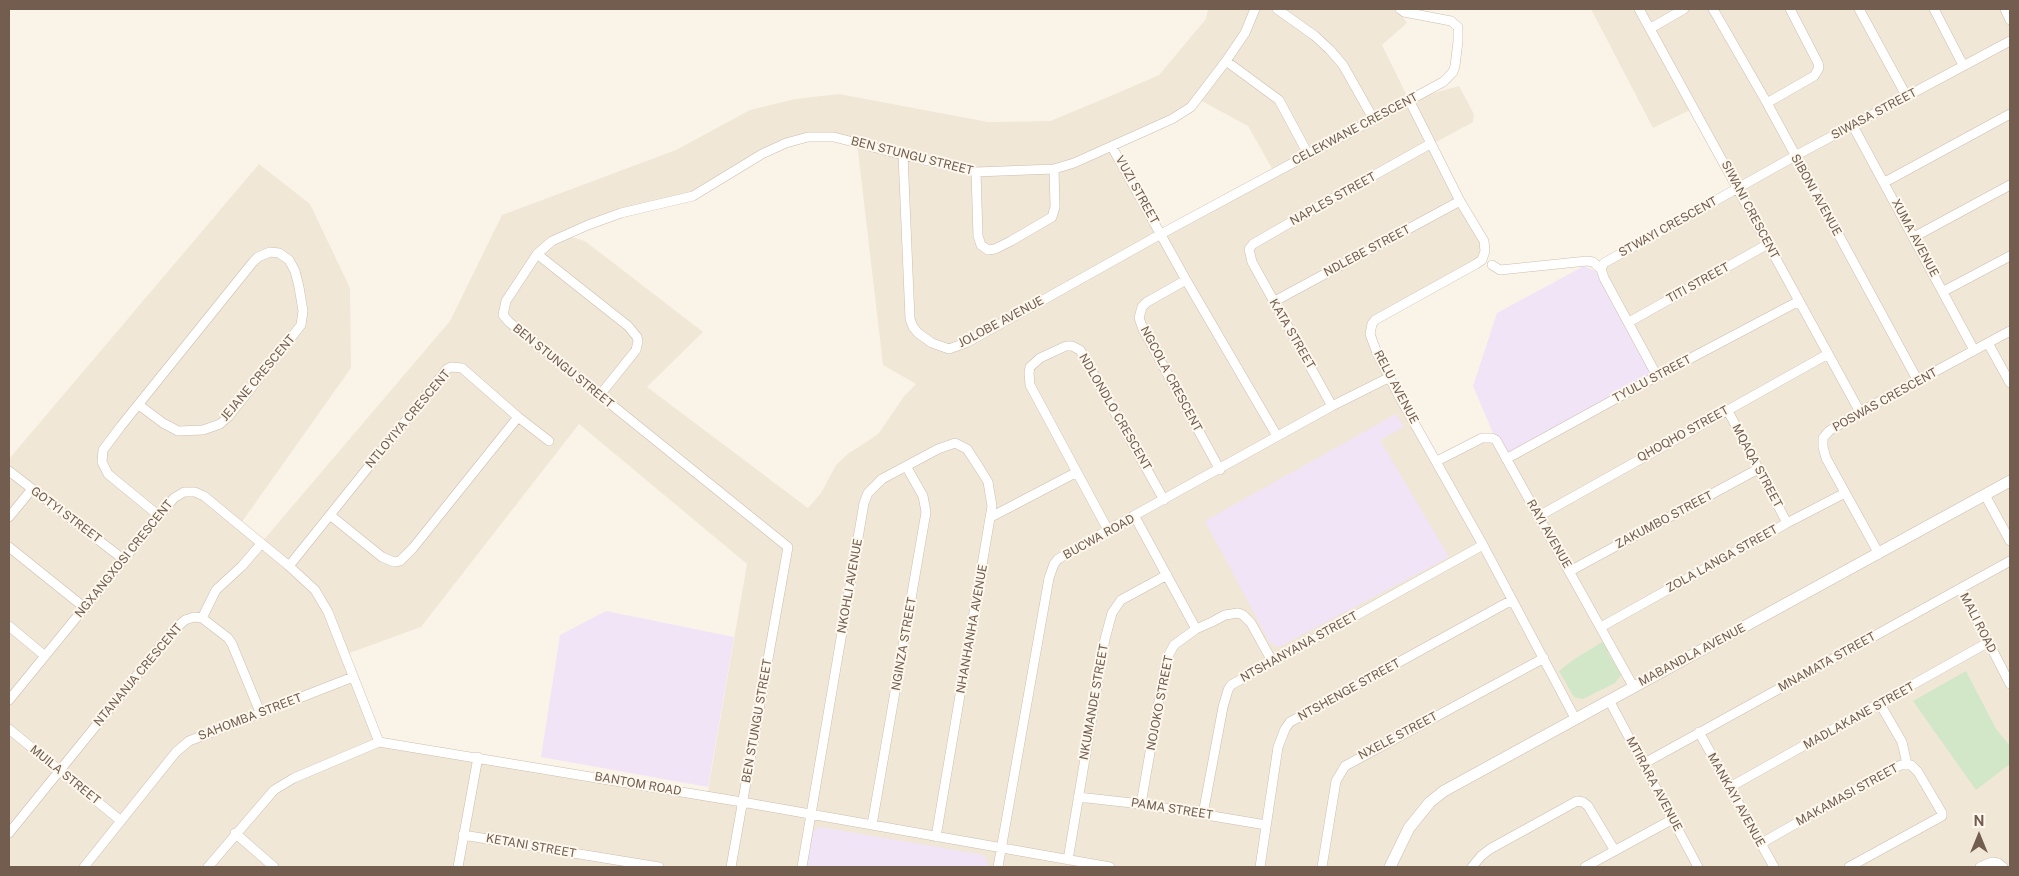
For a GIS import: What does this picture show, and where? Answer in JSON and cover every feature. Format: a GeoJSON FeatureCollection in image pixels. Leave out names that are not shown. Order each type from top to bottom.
{"type":"FeatureCollection","features":[{"type":"Feature","properties":{"kind":"street","name":"BEN STUNGU STREET"},"geometry":{"type":"LineString","coordinates":[[742,802],[788,547],[509,322],[503,315],[506,301],[537,254],[552,241],[621,213],[693,196],[762,154],[778,146],[800,139],[818,136],[834,137],[903,156],[976,172],[1054,169],[1074,163],[1184,112],[1198,99],[1226,61],[1245,32],[1254,9]]}},
{"type":"Feature","properties":{"kind":"street"},"geometry":{"type":"LineString","coordinates":[[1277,9],[1315,36],[1330,50],[1342,64],[1374,120]]}},
{"type":"Feature","properties":{"kind":"street","name":"CELEKWANE CRESCENT"},"geometry":{"type":"LineString","coordinates":[[1161,234],[1443,82],[1452,72],[1457,56],[1458,27],[1451,21],[1404,12],[1400,9]]}},
{"type":"Feature","properties":{"kind":"street","name":"SIWANI CRESCENT"},"geometry":{"type":"LineString","coordinates":[[1639,9],[1860,412]]}},
{"type":"Feature","properties":{"kind":"street"},"geometry":{"type":"LineString","coordinates":[[1651,28],[1684,9]]}},
{"type":"Feature","properties":{"kind":"street","name":"SIBONI AVENUE"},"geometry":{"type":"LineString","coordinates":[[1713,9],[1767,103],[1918,381]]}},
{"type":"Feature","properties":{"kind":"street"},"geometry":{"type":"LineString","coordinates":[[1767,103],[1814,76],[1819,68],[1790,9]]}},
{"type":"Feature","properties":{"kind":"street"},"geometry":{"type":"LineString","coordinates":[[1859,9],[1906,97]]}},
{"type":"Feature","properties":{"kind":"street"},"geometry":{"type":"LineString","coordinates":[[1934,9],[1963,65]]}},
{"type":"Feature","properties":{"kind":"street"},"geometry":{"type":"LineString","coordinates":[[2004,9],[2010,20]]}},
{"type":"Feature","properties":{"kind":"street","name":"SIWASA STREET"},"geometry":{"type":"LineString","coordinates":[[1738,189],[1795,156],[2010,41]]}},
{"type":"Feature","properties":{"kind":"street"},"geometry":{"type":"LineString","coordinates":[[1226,61],[1280,100],[1308,154]]}},
{"type":"Feature","properties":{"kind":"street","name":"RELU AVENUE"},"geometry":{"type":"LineString","coordinates":[[1409,100],[1460,201],[1484,241],[1484,256],[1476,264],[1372,324],[1370,334],[1372,342],[1484,545],[1576,718]]}},
{"type":"Feature","properties":{"kind":"street"},"geometry":{"type":"LineString","coordinates":[[1884,182],[2010,114]]}},
{"type":"Feature","properties":{"kind":"street","name":"XUMA AVENUE"},"geometry":{"type":"LineString","coordinates":[[1853,126],[1944,291],[1974,350]]}},
{"type":"Feature","properties":{"kind":"street","name":"NAPLES STREET"},"geometry":{"type":"LineString","coordinates":[[1252,262],[1248,252],[1253,244],[1430,144]]}},
{"type":"Feature","properties":{"kind":"street","name":"VUZI STREET"},"geometry":{"type":"LineString","coordinates":[[1112,147],[1161,234]]}},
{"type":"Feature","properties":{"kind":"street","name":"JOLOBE AVENUE"},"geometry":{"type":"LineString","coordinates":[[903,156],[910,319],[918,333],[932,343],[949,349],[968,342],[1161,234]]}},
{"type":"Feature","properties":{"kind":"street"},"geometry":{"type":"LineString","coordinates":[[976,172],[978,236],[981,244],[988,250],[995,249],[1052,217],[1055,207],[1054,169]]}},
{"type":"Feature","properties":{"kind":"street"},"geometry":{"type":"LineString","coordinates":[[1914,237],[2010,185]]}},
{"type":"Feature","properties":{"kind":"street","name":"STWAYI CRESCENT"},"geometry":{"type":"LineString","coordinates":[[1601,269],[1604,263],[1620,253],[1738,189]]}},
{"type":"Feature","properties":{"kind":"street","name":"NDLEBE STREET"},"geometry":{"type":"LineString","coordinates":[[1273,302],[1460,201]]}},
{"type":"Feature","properties":{"kind":"street"},"geometry":{"type":"LineString","coordinates":[[1161,234],[1277,436]]}},
{"type":"Feature","properties":{"kind":"street","name":"TITI STREET"},"geometry":{"type":"LineString","coordinates":[[1628,322],[1768,244]]}},
{"type":"Feature","properties":{"kind":"street","name":"JEJANE CRESCENT"},"geometry":{"type":"LineString","coordinates":[[139,405],[163,423],[178,431],[203,430],[220,424],[229,416],[302,325],[303,311],[299,287],[295,271],[289,260],[279,253],[270,252],[258,257],[253,262],[103,450],[102,462],[108,474],[158,516]]}},
{"type":"Feature","properties":{"kind":"street"},"geometry":{"type":"LineString","coordinates":[[537,254],[628,326],[637,337],[636,350],[600,395]]}},
{"type":"Feature","properties":{"kind":"street"},"geometry":{"type":"LineString","coordinates":[[1944,291],[2010,256]]}},
{"type":"Feature","properties":{"kind":"street"},"geometry":{"type":"LineString","coordinates":[[1492,264],[1500,270],[1587,261],[1593,262],[1601,269],[1604,278],[1657,376]]}},
{"type":"Feature","properties":{"kind":"street","name":"KATA STREET"},"geometry":{"type":"LineString","coordinates":[[1252,262],[1332,406]]}},
{"type":"Feature","properties":{"kind":"street","name":"NGCOLA CRESCENT"},"geometry":{"type":"LineString","coordinates":[[1186,280],[1147,302],[1142,307],[1139,318],[1143,329],[1220,470]]}},
{"type":"Feature","properties":{"kind":"street","name":"TYULU STREET"},"geometry":{"type":"LineString","coordinates":[[1506,459],[1799,300]]}},
{"type":"Feature","properties":{"kind":"street","name":"POSWAS CRESCENT"},"geometry":{"type":"LineString","coordinates":[[1879,554],[1824,452],[1823,438],[1829,431],[1860,412],[2010,331]]}},
{"type":"Feature","properties":{"kind":"street"},"geometry":{"type":"LineString","coordinates":[[1988,343],[2010,383]]}},
{"type":"Feature","properties":{"kind":"street","name":"NDLONDLO CRESCENT"},"geometry":{"type":"LineString","coordinates":[[1108,530],[1034,394],[1029,378],[1030,368],[1033,363],[1066,346],[1072,346],[1080,350],[1164,500]]}},
{"type":"Feature","properties":{"kind":"street","name":"QHOQHO STREET"},"geometry":{"type":"LineString","coordinates":[[1539,516],[1828,354]]}},
{"type":"Feature","properties":{"kind":"street","name":"NTLOYIYA CRESCENT"},"geometry":{"type":"LineString","coordinates":[[290,566],[447,369],[451,367],[462,368],[518,417],[549,441]]}},
{"type":"Feature","properties":{"kind":"street","name":"BUCWA ROAD"},"geometry":{"type":"LineString","coordinates":[[998,867],[1051,569],[1058,559],[1220,470],[1277,436],[1390,377]]}},
{"type":"Feature","properties":{"kind":"street","name":"MQAQA STREET"},"geometry":{"type":"LineString","coordinates":[[1727,410],[1787,523]]}},
{"type":"Feature","properties":{"kind":"street"},"geometry":{"type":"LineString","coordinates":[[330,514],[382,557],[394,562],[400,561],[413,548],[518,417]]}},
{"type":"Feature","properties":{"kind":"street","name":"RAYI AVENUE"},"geometry":{"type":"LineString","coordinates":[[1437,462],[1476,440],[1487,437],[1496,440],[1633,686]]}},
{"type":"Feature","properties":{"kind":"street","name":"NKOHLI AVENUE"},"geometry":{"type":"LineString","coordinates":[[802,867],[864,503],[874,486],[906,466],[947,445],[955,443],[965,447],[988,482],[992,497],[991,517]]}},
{"type":"Feature","properties":{"kind":"street","name":"NGINZA STREET"},"geometry":{"type":"LineString","coordinates":[[872,826],[926,512],[923,496],[906,466]]}},
{"type":"Feature","properties":{"kind":"street","name":"ZAKUMBO STREET"},"geometry":{"type":"LineString","coordinates":[[1570,570],[1758,469]]}},
{"type":"Feature","properties":{"kind":"street","name":"GOTYI STREET"},"geometry":{"type":"LineString","coordinates":[[9,471],[123,559]]}},
{"type":"Feature","properties":{"kind":"street"},"geometry":{"type":"LineString","coordinates":[[991,517],[1077,472]]}},
{"type":"Feature","properties":{"kind":"street","name":"MABANDLA AVENUE"},"geometry":{"type":"LineString","coordinates":[[1390,867],[1409,828],[1420,813],[1444,791],[1633,686],[1879,554],[2010,480]]}},
{"type":"Feature","properties":{"kind":"street"},"geometry":{"type":"LineString","coordinates":[[9,517],[32,489]]}},
{"type":"Feature","properties":{"kind":"street","name":"NGXANGXOSI CRESCENT"},"geometry":{"type":"LineString","coordinates":[[9,700],[158,516],[179,494],[195,492],[204,496],[308,582],[321,600],[379,742]]}},
{"type":"Feature","properties":{"kind":"street","name":"ZOLA LANGA STREET"},"geometry":{"type":"LineString","coordinates":[[1601,627],[1787,523],[1845,493]]}},
{"type":"Feature","properties":{"kind":"street"},"geometry":{"type":"LineString","coordinates":[[1985,495],[2010,541]]}},
{"type":"Feature","properties":{"kind":"street","name":"NHANHANHA AVENUE"},"geometry":{"type":"LineString","coordinates":[[936,837],[991,517]]}},
{"type":"Feature","properties":{"kind":"street"},"geometry":{"type":"LineString","coordinates":[[1135,517],[1196,629]]}},
{"type":"Feature","properties":{"kind":"street"},"geometry":{"type":"LineString","coordinates":[[260,712],[232,644],[222,632],[202,618],[216,590],[242,566],[261,544]]}},
{"type":"Feature","properties":{"kind":"street","name":"NTSHANYANA STREET"},"geometry":{"type":"LineString","coordinates":[[1203,814],[1223,707],[1231,685],[1484,545]]}},
{"type":"Feature","properties":{"kind":"street"},"geometry":{"type":"LineString","coordinates":[[9,547],[85,608]]}},
{"type":"Feature","properties":{"kind":"street","name":"MNAMATA STREET"},"geometry":{"type":"LineString","coordinates":[[1643,764],[2010,562]]}},
{"type":"Feature","properties":{"kind":"street","name":"NKUMANDE STREET"},"geometry":{"type":"LineString","coordinates":[[1068,860],[1105,639],[1112,613],[1121,600],[1166,575]]}},
{"type":"Feature","properties":{"kind":"street","name":"MALI ROAD"},"geometry":{"type":"LineString","coordinates":[[1961,589],[1987,643],[2010,684]]}},
{"type":"Feature","properties":{"kind":"street","name":"NTSHENGE STREET"},"geometry":{"type":"LineString","coordinates":[[1260,867],[1278,747],[1281,737],[1290,722],[1512,600]]}},
{"type":"Feature","properties":{"kind":"street","name":"NOJOKO STREET"},"geometry":{"type":"LineString","coordinates":[[1141,804],[1167,658],[1174,644],[1196,629],[1232,613],[1243,615],[1252,623],[1272,661]]}},
{"type":"Feature","properties":{"kind":"street","name":"NTANANJA CRESCENT"},"geometry":{"type":"LineString","coordinates":[[9,833],[178,625],[190,618],[202,618]]}},
{"type":"Feature","properties":{"kind":"street"},"geometry":{"type":"LineString","coordinates":[[9,626],[45,656]]}},
{"type":"Feature","properties":{"kind":"street","name":"MADLAKANE STREET"},"geometry":{"type":"LineString","coordinates":[[1730,787],[1987,643]]}},
{"type":"Feature","properties":{"kind":"street","name":"NXELE STREET"},"geometry":{"type":"LineString","coordinates":[[1322,867],[1336,781],[1345,766],[1544,658]]}},
{"type":"Feature","properties":{"kind":"street","name":"SAHOMBA STREET"},"geometry":{"type":"LineString","coordinates":[[84,867],[183,746],[196,737],[353,677]]}},
{"type":"Feature","properties":{"kind":"street","name":"MTIRARA AVENUE"},"geometry":{"type":"LineString","coordinates":[[1609,700],[1698,867]]}},
{"type":"Feature","properties":{"kind":"street"},"geometry":{"type":"LineString","coordinates":[[1880,704],[1902,742],[1907,764]]}},
{"type":"Feature","properties":{"kind":"street","name":"MUILA STREET"},"geometry":{"type":"LineString","coordinates":[[9,729],[121,821]]}},
{"type":"Feature","properties":{"kind":"street","name":"MANKAYI AVENUE"},"geometry":{"type":"LineString","coordinates":[[1699,732],[1774,867]]}},
{"type":"Feature","properties":{"kind":"street"},"geometry":{"type":"LineString","coordinates":[[208,867],[235,833],[274,790],[282,784],[379,742]]}},
{"type":"Feature","properties":{"kind":"street","name":"BANTOM ROAD"},"geometry":{"type":"LineString","coordinates":[[379,742],[742,802],[1110,867]]}},
{"type":"Feature","properties":{"kind":"street"},"geometry":{"type":"LineString","coordinates":[[458,867],[478,757]]}},
{"type":"Feature","properties":{"kind":"street","name":"MAKAMASI STREET"},"geometry":{"type":"LineString","coordinates":[[1760,844],[1888,771],[1907,764],[1918,772],[1942,813],[1940,818],[1849,867]]}},
{"type":"Feature","properties":{"kind":"street","name":"PAMA STREET"},"geometry":{"type":"LineString","coordinates":[[1078,797],[1141,804],[1266,825]]}},
{"type":"Feature","properties":{"kind":"street"},"geometry":{"type":"LineString","coordinates":[[1472,867],[1481,856],[1497,845],[1577,801],[1583,802],[1588,806],[1615,851]]}},
{"type":"Feature","properties":{"kind":"street"},"geometry":{"type":"LineString","coordinates":[[731,867],[742,802]]}},
{"type":"Feature","properties":{"kind":"street"},"geometry":{"type":"LineString","coordinates":[[1585,867],[1672,819]]}},
{"type":"Feature","properties":{"kind":"street"},"geometry":{"type":"LineString","coordinates":[[235,833],[274,867]]}},
{"type":"Feature","properties":{"kind":"street","name":"KETANI STREET"},"geometry":{"type":"LineString","coordinates":[[463,835],[659,867]]}},
{"type":"Feature","properties":{"kind":"street","name":"MABANDLA AVENUE"},"geometry":{"type":"LineString","coordinates":[[1397,855],[1397,867]]}},
{"type":"Feature","properties":{"kind":"street"},"geometry":{"type":"LineString","coordinates":[[1980,867],[1992,862],[1998,863],[2003,867]]}},
{"type":"Feature","properties":{"kind":"shaded area"},"geometry":{"type":"Polygon","coordinates":[[[1208,9],[1398,9],[1407,23],[1382,45],[1409,100],[1459,86],[1474,114],[1473,122],[1431,145],[1484,241],[1484,256],[1375,320],[1370,334],[1437,462],[1493,438],[1603,266],[1739,189],[1694,108],[1653,128],[1591,9],[2010,9],[2010,867],[9,867],[9,459],[259,164],[310,204],[350,288],[351,368],[239,526],[261,543],[450,321],[502,215],[676,150],[750,110],[795,99],[839,94],[988,122],[1050,121],[1159,75],[1206,19],[1208,9]],[[1198,99],[1191,107],[1113,147],[1161,234],[1274,172],[1248,126],[1198,99]],[[834,137],[786,143],[693,196],[621,213],[565,235],[585,241],[703,332],[647,387],[808,508],[821,493],[836,465],[849,453],[879,433],[905,395],[916,384],[883,365],[857,143],[834,137]],[[579,424],[421,627],[344,655],[379,742],[707,796],[747,564],[579,424]]]}},
{"type":"Feature","properties":{"kind":"shaded area"},"geometry":{"type":"Polygon","coordinates":[[[1584,266],[1604,278],[1657,376],[1506,459],[1473,386],[1497,313],[1584,266]]]}},
{"type":"Feature","properties":{"kind":"shaded area"},"geometry":{"type":"Polygon","coordinates":[[[1396,414],[1404,427],[1380,440],[1449,557],[1279,647],[1270,643],[1205,521],[1396,414]]]}},
{"type":"Feature","properties":{"kind":"shaded area"},"geometry":{"type":"Polygon","coordinates":[[[606,611],[734,637],[708,787],[541,757],[560,635],[606,611]]]}},
{"type":"Feature","properties":{"kind":"shaded area"},"geometry":{"type":"Polygon","coordinates":[[[820,827],[984,855],[988,867],[807,867],[812,832],[820,827]]]}},
{"type":"Feature","properties":{"kind":"green space"},"geometry":{"type":"Polygon","coordinates":[[[1602,642],[1609,651],[1608,653],[1621,675],[1615,683],[1583,699],[1574,697],[1559,671],[1602,642]]]}},
{"type":"Feature","properties":{"kind":"green space"},"geometry":{"type":"Polygon","coordinates":[[[1966,671],[1996,729],[2010,746],[2010,764],[1976,790],[1913,701],[1966,671]]]}}]}
